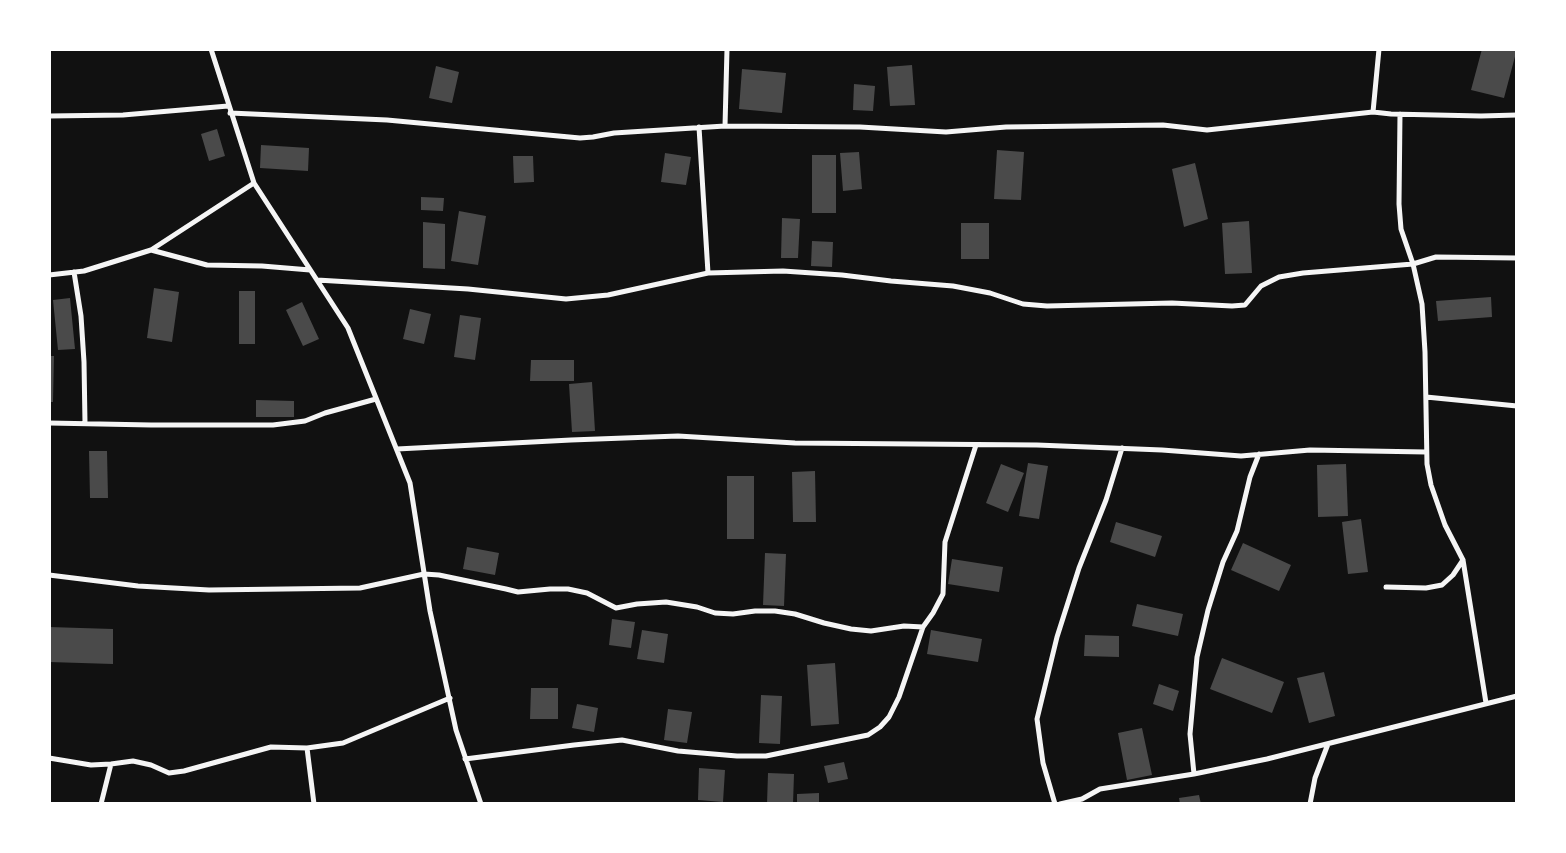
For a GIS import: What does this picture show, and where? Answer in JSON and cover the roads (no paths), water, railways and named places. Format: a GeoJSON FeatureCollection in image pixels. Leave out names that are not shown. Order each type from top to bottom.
{"type":"FeatureCollection","features":[{"type":"Feature","properties":{"kind":"street"},"geometry":{"type":"LineString","coordinates":[[211,49],[254,183],[348,328],[410,483],[430,611],[456,730],[481,804]]}},
{"type":"Feature","properties":{"kind":"street"},"geometry":{"type":"LineString","coordinates":[[725,126],[727,49]]}},
{"type":"Feature","properties":{"kind":"street"},"geometry":{"type":"LineString","coordinates":[[1373,112],[1379,49]]}},
{"type":"Feature","properties":{"kind":"street"},"geometry":{"type":"LineString","coordinates":[[49,116],[122,115],[228,106]]}},
{"type":"Feature","properties":{"kind":"street"},"geometry":{"type":"LineString","coordinates":[[230,114],[387,120],[580,138],[614,133],[725,126],[860,127],[946,132],[1006,127],[1163,125],[1208,130],[1373,112],[1517,115]]}},
{"type":"Feature","properties":{"kind":"street"},"geometry":{"type":"LineString","coordinates":[[1400,114],[1399,204],[1401,229],[1413,264],[1422,304],[1426,452],[1431,485],[1445,525],[1463,561],[1486,703]]}},
{"type":"Feature","properties":{"kind":"street"},"geometry":{"type":"LineString","coordinates":[[699,127],[708,273]]}},
{"type":"Feature","properties":{"kind":"street"},"geometry":{"type":"LineString","coordinates":[[49,275],[93,268],[151,250],[254,183]]}},
{"type":"Feature","properties":{"kind":"street"},"geometry":{"type":"LineString","coordinates":[[151,250],[207,265],[310,270]]}},
{"type":"Feature","properties":{"kind":"street"},"geometry":{"type":"LineString","coordinates":[[317,280],[468,289],[566,299],[608,295],[708,273],[783,271],[953,286],[990,293],[1023,304],[1172,303],[1232,306],[1245,305],[1261,286],[1279,277],[1413,264],[1436,257],[1517,258]]}},
{"type":"Feature","properties":{"kind":"street"},"geometry":{"type":"LineString","coordinates":[[74,272],[85,362],[85,423]]}},
{"type":"Feature","properties":{"kind":"street"},"geometry":{"type":"LineString","coordinates":[[1426,397],[1517,406]]}},
{"type":"Feature","properties":{"kind":"street"},"geometry":{"type":"LineString","coordinates":[[49,423],[273,425],[305,421],[376,399]]}},
{"type":"Feature","properties":{"kind":"street"},"geometry":{"type":"LineString","coordinates":[[397,449],[678,436],[795,443],[1037,444],[1241,456],[1310,450],[1426,452]]}},
{"type":"Feature","properties":{"kind":"street"},"geometry":{"type":"LineString","coordinates":[[465,759],[622,740],[678,751],[766,756],[868,735],[889,717],[899,697],[923,627],[943,594],[945,542],[975,445]]}},
{"type":"Feature","properties":{"kind":"street"},"geometry":{"type":"LineString","coordinates":[[1122,448],[1057,637],[1037,719],[1043,763],[1058,804],[1082,799],[1100,789],[1267,759],[1517,696]]}},
{"type":"Feature","properties":{"kind":"street"},"geometry":{"type":"LineString","coordinates":[[1194,774],[1190,734],[1197,657],[1208,610],[1223,562],[1237,531],[1250,477],[1259,454]]}},
{"type":"Feature","properties":{"kind":"street"},"geometry":{"type":"LineString","coordinates":[[1386,587],[1426,588],[1442,585],[1463,561]]}},
{"type":"Feature","properties":{"kind":"street"},"geometry":{"type":"LineString","coordinates":[[49,575],[138,586],[209,590],[360,588],[424,574],[518,592],[568,589],[587,593],[616,608],[666,603],[697,607],[715,613],[775,611],[871,631],[904,626],[923,627]]}},
{"type":"Feature","properties":{"kind":"street"},"geometry":{"type":"LineString","coordinates":[[49,758],[91,765],[133,761],[169,773],[184,771],[271,747],[307,748],[342,743],[450,698]]}},
{"type":"Feature","properties":{"kind":"street"},"geometry":{"type":"LineString","coordinates":[[1310,804],[1315,778],[1328,744]]}},
{"type":"Feature","properties":{"kind":"street"},"geometry":{"type":"LineString","coordinates":[[307,748],[314,804]]}},
{"type":"Feature","properties":{"kind":"street"},"geometry":{"type":"LineString","coordinates":[[101,804],[111,764]]}}]}
